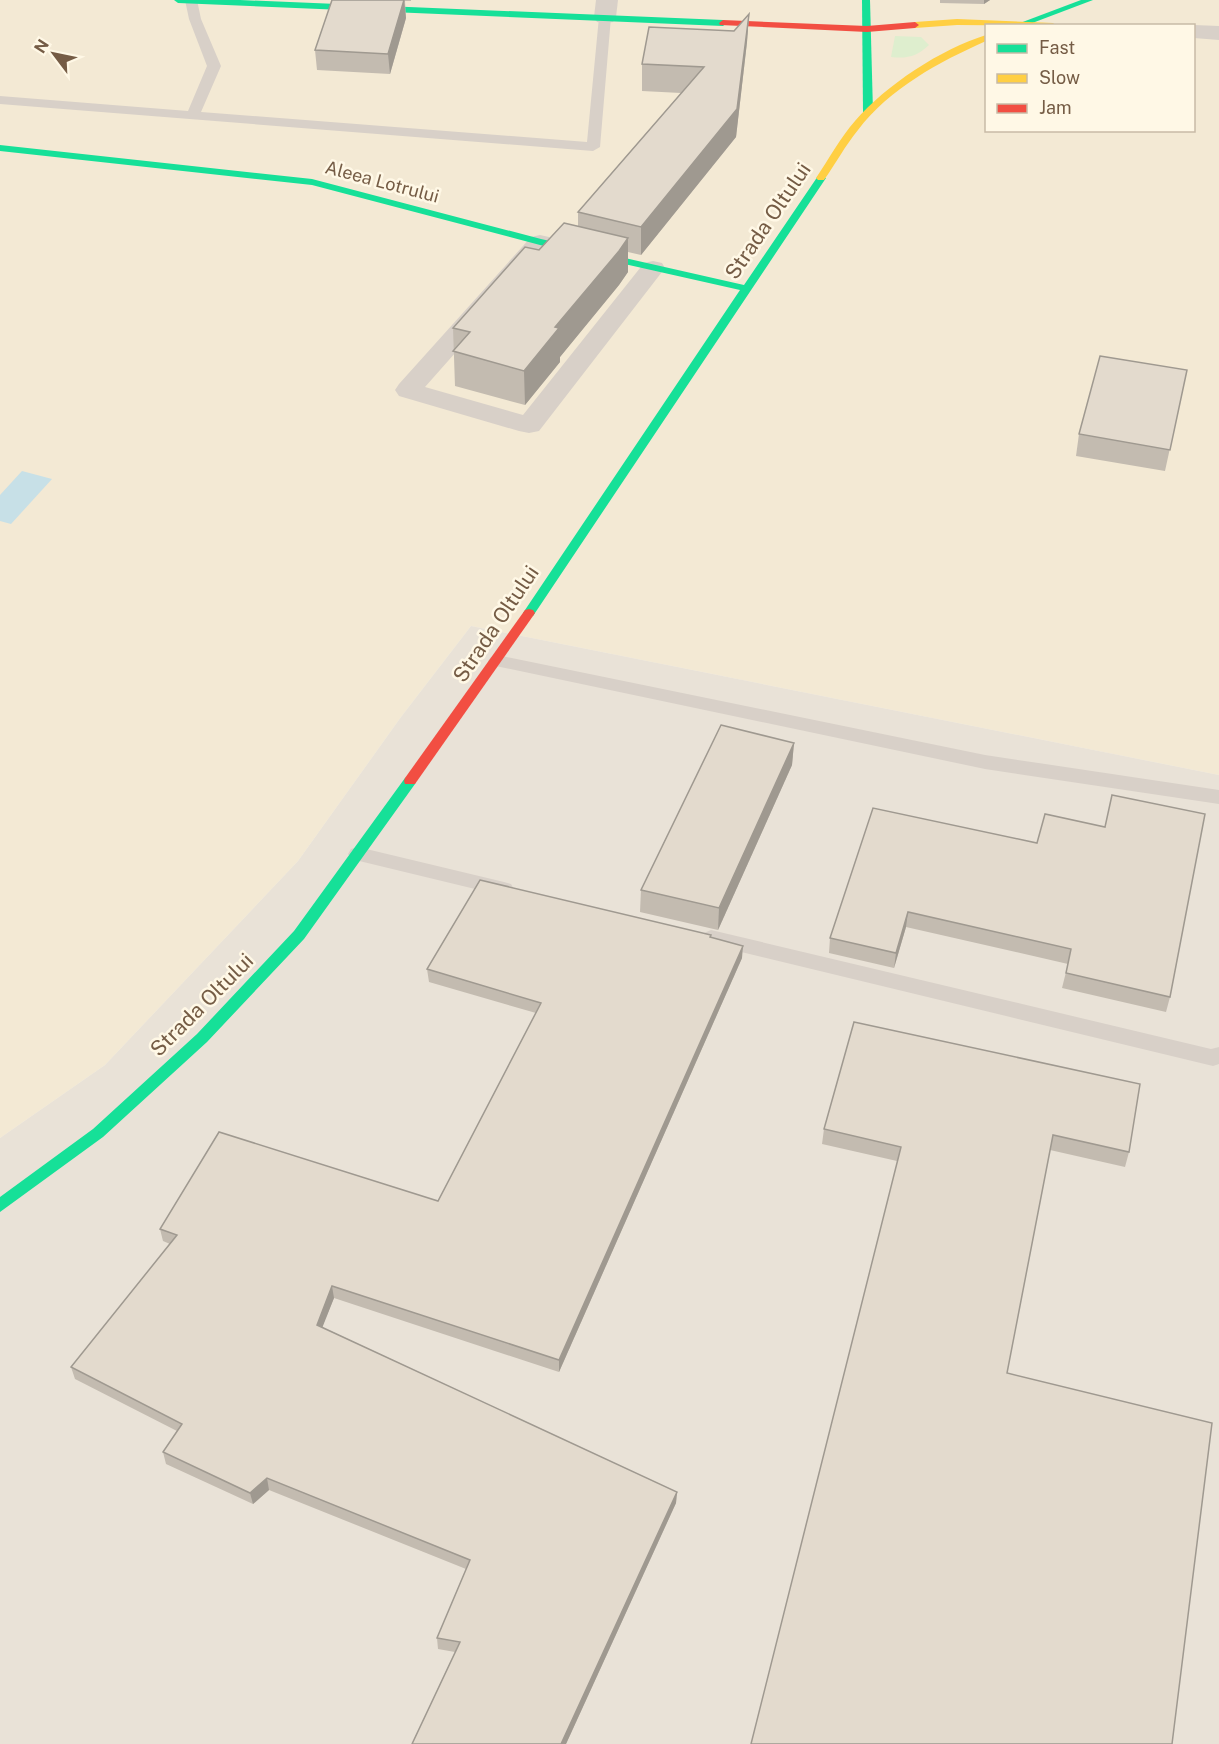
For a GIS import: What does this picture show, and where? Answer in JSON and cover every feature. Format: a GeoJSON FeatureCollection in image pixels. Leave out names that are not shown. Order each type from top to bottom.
{"type":"FeatureCollection","features":[{"type":"Feature","properties":{"kind":"main road"},"geometry":{"type":"LineString","coordinates":[[178,0],[606,8],[867,28],[957,22],[998,24]]}},
{"type":"Feature","properties":{"kind":"main road"},"geometry":{"type":"LineString","coordinates":[[866,0],[868,112]]}},
{"type":"Feature","properties":{"kind":"main road"},"geometry":{"type":"LineString","coordinates":[[1021,24],[1089,0]]}},
{"type":"Feature","properties":{"kind":"main road","name":"Strada Oltului"},"geometry":{"type":"LineString","coordinates":[[0,1206],[98,1133],[202,1038],[299,935],[497,661],[858,123],[900,85],[933,64],[985,39]]}},
{"type":"Feature","properties":{"kind":"main road","name":"Aleea Lotrului"},"geometry":{"type":"LineString","coordinates":[[0,148],[312,182],[540,242],[748,289]]}},
{"type":"Feature","properties":{"kind":"street"},"geometry":{"type":"LineString","coordinates":[[1195,32],[1219,33]]}},
{"type":"Feature","properties":{"kind":"street"},"geometry":{"type":"LineString","coordinates":[[540,242],[408,390],[529,425],[653,268]]}},
{"type":"Feature","properties":{"kind":"lane"},"geometry":{"type":"LineString","coordinates":[[191,0],[195,19],[214,66],[194,114]]}},
{"type":"Feature","properties":{"kind":"lane"},"geometry":{"type":"LineString","coordinates":[[0,100],[593,147],[606,8]]}},
{"type":"Feature","properties":{"kind":"lane"},"geometry":{"type":"LineString","coordinates":[[497,661],[985,762],[1219,797]]}},
{"type":"Feature","properties":{"kind":"lane"},"geometry":{"type":"LineString","coordinates":[[358,854],[521,893]]}},
{"type":"Feature","properties":{"kind":"lane"},"geometry":{"type":"LineString","coordinates":[[696,934],[1217,1062]]}},
{"type":"Feature","properties":{"kind":"shaded area"},"geometry":{"type":"Polygon","coordinates":[[[0,0],[1219,0],[1219,775],[471,626],[401,717],[298,861],[105,1065],[0,1138],[0,0]]]}},
{"type":"Feature","properties":{"kind":"shaded area"},"geometry":{"type":"Polygon","coordinates":[[[471,626],[1219,775],[1219,1744],[0,1744],[0,1138],[105,1065],[298,861],[401,717],[471,626]]]}},
{"type":"Feature","properties":{"kind":"green space"},"geometry":{"type":"Polygon","coordinates":[[[895,36],[921,37],[929,45],[912,56],[891,57],[895,36]]]}},
{"type":"Feature","properties":{"kind":"water"},"geometry":{"type":"Polygon","coordinates":[[[22,471],[52,479],[11,524],[0,521],[0,495],[22,471]]]}},
{"type":"Feature","properties":{"kind":"building"},"geometry":{"type":"Polygon","coordinates":[[[332,0],[404,0],[388,54],[315,50],[332,0]]]}},
{"type":"Feature","properties":{"kind":"building"},"geometry":{"type":"Polygon","coordinates":[[[749,14],[737,109],[641,227],[578,212],[704,67],[642,64],[649,27],[734,31],[749,14]]]}},
{"type":"Feature","properties":{"kind":"building"},"geometry":{"type":"Polygon","coordinates":[[[564,223],[628,238],[555,327],[559,328],[524,371],[453,351],[470,332],[453,328],[525,247],[539,250],[564,223]]]}},
{"type":"Feature","properties":{"kind":"building"},"geometry":{"type":"Polygon","coordinates":[[[1100,356],[1187,370],[1170,450],[1079,434],[1100,356]]]}},
{"type":"Feature","properties":{"kind":"building"},"geometry":{"type":"Polygon","coordinates":[[[721,725],[794,743],[719,908],[641,890],[721,725]]]}},
{"type":"Feature","properties":{"kind":"building"},"geometry":{"type":"Polygon","coordinates":[[[1112,795],[1205,814],[1170,997],[1066,973],[1071,949],[908,912],[896,953],[830,938],[873,808],[1037,843],[1045,814],[1105,827],[1112,795]]]}},
{"type":"Feature","properties":{"kind":"building"},"geometry":{"type":"Polygon","coordinates":[[[480,880],[711,935],[710,937],[743,946],[559,1360],[332,1286],[317,1325],[677,1492],[561,1744],[412,1744],[460,1642],[437,1638],[470,1560],[267,1478],[250,1493],[163,1452],[182,1424],[71,1367],[177,1235],[160,1229],[219,1132],[438,1201],[541,1003],[427,969],[480,880]]]}},
{"type":"Feature","properties":{"kind":"building"},"geometry":{"type":"Polygon","coordinates":[[[854,1022],[1140,1084],[1129,1152],[1053,1135],[1007,1373],[1212,1423],[1172,1744],[751,1744],[901,1147],[824,1129],[854,1022]]]}},
{"type":"Feature","properties":{"kind":"traffic: fast"},"geometry":{"type":"LineString","coordinates":[[178,0],[723,23]]}},
{"type":"Feature","properties":{"kind":"traffic: fast"},"geometry":{"type":"LineString","coordinates":[[866,0],[868,112]]}},
{"type":"Feature","properties":{"kind":"traffic: fast"},"geometry":{"type":"LineString","coordinates":[[1024,23],[1089,0]]}},
{"type":"Feature","properties":{"kind":"traffic: fast"},"geometry":{"type":"LineString","coordinates":[[0,148],[312,182],[540,242],[748,289]]}},
{"type":"Feature","properties":{"kind":"traffic: fast"},"geometry":{"type":"LineString","coordinates":[[529,613],[821,178]]}},
{"type":"Feature","properties":{"kind":"traffic: fast"},"geometry":{"type":"LineString","coordinates":[[0,1206],[98,1133],[202,1038],[299,935],[410,781]]}},
{"type":"Feature","properties":{"kind":"traffic: slow"},"geometry":{"type":"LineString","coordinates":[[915,25],[957,22],[1005,24]]}},
{"type":"Feature","properties":{"kind":"traffic: slow"},"geometry":{"type":"LineString","coordinates":[[821,178],[844,142],[873,107],[918,73],[985,38]]}},
{"type":"Feature","properties":{"kind":"traffic: jam"},"geometry":{"type":"LineString","coordinates":[[723,23],[867,29],[915,25]]}},
{"type":"Feature","properties":{"kind":"traffic: jam"},"geometry":{"type":"LineString","coordinates":[[410,781],[529,613]]}}]}
